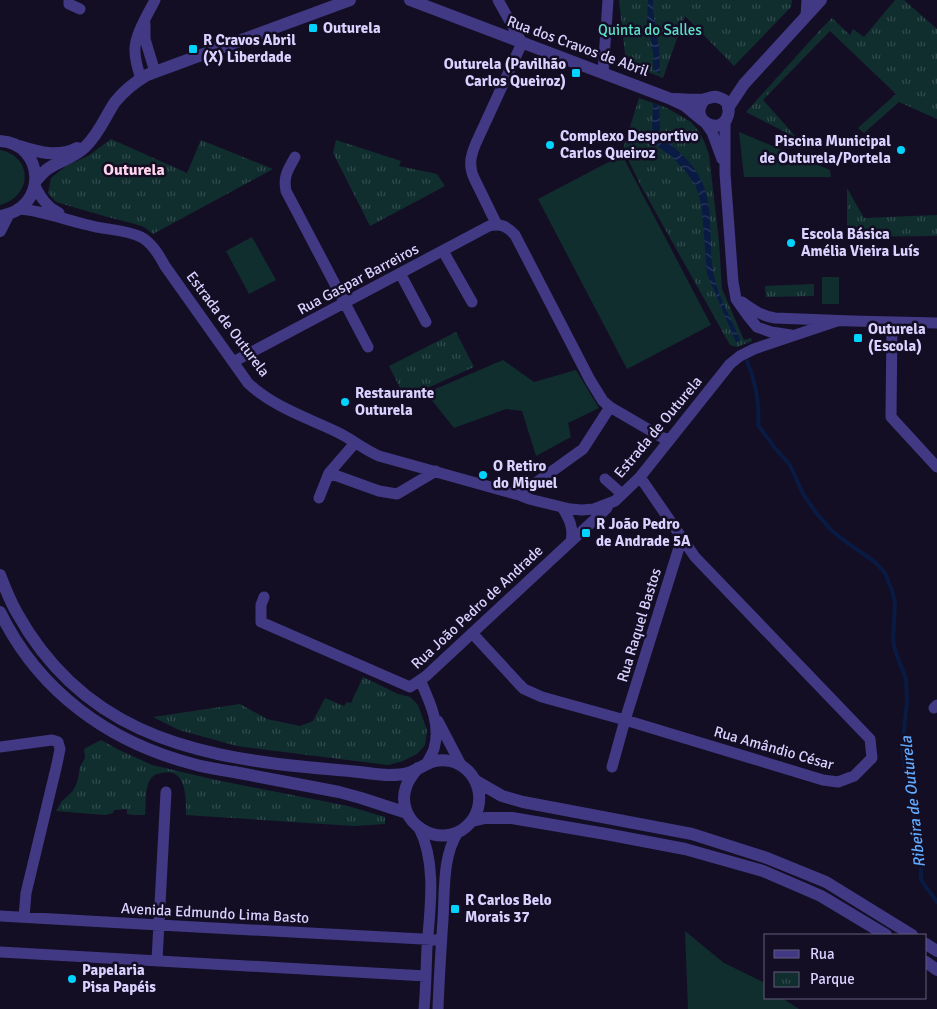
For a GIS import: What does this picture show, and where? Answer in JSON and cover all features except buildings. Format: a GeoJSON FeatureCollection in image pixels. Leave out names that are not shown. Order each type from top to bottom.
{"type":"FeatureCollection","features":[{"type":"Feature","properties":{"kind":"street"},"geometry":{"type":"LineString","coordinates":[[69,0],[69,4],[80,9]]}},
{"type":"Feature","properties":{"kind":"street"},"geometry":{"type":"LineString","coordinates":[[141,79],[134,50],[155,0]]}},
{"type":"Feature","properties":{"kind":"street"},"geometry":{"type":"LineString","coordinates":[[0,231],[4,216],[20,209],[27,203],[32,195],[35,184],[48,168],[74,156],[85,147],[96,136],[115,103],[129,87],[147,75],[350,0]]}},
{"type":"Feature","properties":{"kind":"street","name":"Rua dos Cravos de Abril"},"geometry":{"type":"LineString","coordinates":[[410,0],[671,99],[689,109],[703,121]]}},
{"type":"Feature","properties":{"kind":"street"},"geometry":{"type":"LineString","coordinates":[[603,73],[608,0]]}},
{"type":"Feature","properties":{"kind":"street"},"geometry":{"type":"LineString","coordinates":[[806,16],[807,0]]}},
{"type":"Feature","properties":{"kind":"street"},"geometry":{"type":"LineString","coordinates":[[728,108],[744,84],[821,0]]}},
{"type":"Feature","properties":{"kind":"street"},"geometry":{"type":"LineString","coordinates":[[500,1],[522,43],[471,154],[470,162],[474,178],[497,224],[507,227],[515,235],[590,380],[603,400],[610,407],[658,436],[664,439],[671,438]]}},
{"type":"Feature","properties":{"kind":"street"},"geometry":{"type":"LineString","coordinates":[[145,20],[145,39],[155,72]]}},
{"type":"Feature","properties":{"kind":"street"},"geometry":{"type":"LineString","coordinates":[[719,97],[744,84]]}},
{"type":"Feature","properties":{"kind":"street"},"geometry":{"type":"LineString","coordinates":[[671,99],[705,99],[713,96],[719,97],[727,103],[729,112],[725,121],[725,173],[732,282],[736,299],[757,327],[793,336]]}},
{"type":"Feature","properties":{"kind":"street"},"geometry":{"type":"LineString","coordinates":[[705,99],[699,111],[703,121],[712,132],[725,173]]}},
{"type":"Feature","properties":{"kind":"street"},"geometry":{"type":"LineString","coordinates":[[703,121],[713,126],[722,124],[725,121]]}},
{"type":"Feature","properties":{"kind":"street"},"geometry":{"type":"LineString","coordinates":[[0,140],[35,152],[48,154],[73,150],[96,136]]}},
{"type":"Feature","properties":{"kind":"street","name":"Estrada de Outurela"},"geometry":{"type":"LineString","coordinates":[[17,145],[31,161],[35,171],[35,184],[45,203],[52,210],[71,220]]}},
{"type":"Feature","properties":{"kind":"street"},"geometry":{"type":"LineString","coordinates":[[295,157],[284,182],[286,191],[368,348]]}},
{"type":"Feature","properties":{"kind":"street","name":"Estrada de Outurela"},"geometry":{"type":"LineString","coordinates":[[20,209],[46,213],[89,226],[132,234],[148,242],[158,253],[165,266],[248,382],[258,392],[284,408],[340,434],[379,456],[519,495],[529,500],[582,510],[594,509],[619,498],[640,477],[730,364],[740,356],[754,349],[837,321]]}},
{"type":"Feature","properties":{"kind":"street","name":"Rua Gaspar Barreiros"},"geometry":{"type":"LineString","coordinates":[[233,362],[489,226],[497,224]]}},
{"type":"Feature","properties":{"kind":"street"},"geometry":{"type":"LineString","coordinates":[[443,251],[472,302]]}},
{"type":"Feature","properties":{"kind":"street"},"geometry":{"type":"LineString","coordinates":[[400,274],[426,322]]}},
{"type":"Feature","properties":{"kind":"street"},"geometry":{"type":"LineString","coordinates":[[736,299],[759,314],[775,318],[937,323]]}},
{"type":"Feature","properties":{"kind":"street"},"geometry":{"type":"LineString","coordinates":[[754,349],[761,338],[762,328],[759,314]]}},
{"type":"Feature","properties":{"kind":"street"},"geometry":{"type":"LineString","coordinates":[[892,322],[891,417],[933,459],[937,467]]}},
{"type":"Feature","properties":{"kind":"street"},"geometry":{"type":"LineString","coordinates":[[519,495],[583,449],[610,407]]}},
{"type":"Feature","properties":{"kind":"street"},"geometry":{"type":"LineString","coordinates":[[319,498],[329,473],[355,443]]}},
{"type":"Feature","properties":{"kind":"street"},"geometry":{"type":"LineString","coordinates":[[329,473],[379,491],[397,494],[436,471]]}},
{"type":"Feature","properties":{"kind":"street","name":"Rua Amândio César"},"geometry":{"type":"LineString","coordinates":[[472,633],[524,688],[542,696],[823,780],[838,782],[854,776],[872,758],[870,739],[695,557],[640,477]]}},
{"type":"Feature","properties":{"kind":"street"},"geometry":{"type":"LineString","coordinates":[[605,479],[619,498]]}},
{"type":"Feature","properties":{"kind":"street","name":"Rua João Pedro de Andrade"},"geometry":{"type":"LineString","coordinates":[[264,596],[261,605],[261,622],[410,687],[472,633],[619,498]]}},
{"type":"Feature","properties":{"kind":"street"},"geometry":{"type":"LineString","coordinates":[[562,507],[571,522],[573,534],[571,541]]}},
{"type":"Feature","properties":{"kind":"street","name":"Rua Raquel Bastos"},"geometry":{"type":"LineString","coordinates":[[612,766],[682,538]]}},
{"type":"Feature","properties":{"kind":"street"},"geometry":{"type":"LineString","coordinates":[[0,575],[16,611],[42,652],[88,698],[134,727],[184,746],[255,761],[390,775],[407,774],[422,766],[438,760],[450,761],[461,765],[470,772],[476,781],[480,797],[479,806],[477,813],[466,827],[449,835],[438,836],[419,828],[407,813],[404,801],[405,789],[410,778],[422,766],[433,751],[436,742],[436,724],[420,680]]}},
{"type":"Feature","properties":{"kind":"street"},"geometry":{"type":"LineString","coordinates":[[0,612],[16,641],[39,672],[81,712],[117,735],[162,755],[194,764],[339,792],[407,813]]}},
{"type":"Feature","properties":{"kind":"street"},"geometry":{"type":"LineString","coordinates":[[432,711],[461,765]]}},
{"type":"Feature","properties":{"kind":"street"},"geometry":{"type":"LineString","coordinates":[[0,746],[52,740],[58,742],[60,749],[26,892],[24,917]]}},
{"type":"Feature","properties":{"kind":"street"},"geometry":{"type":"LineString","coordinates":[[476,781],[502,796],[523,802],[692,834],[767,858],[826,882],[910,934]]}},
{"type":"Feature","properties":{"kind":"street"},"geometry":{"type":"LineString","coordinates":[[157,960],[166,792]]}},
{"type":"Feature","properties":{"kind":"street"},"geometry":{"type":"LineString","coordinates":[[472,821],[485,818],[512,818],[685,849],[763,871],[813,892],[884,934]]}},
{"type":"Feature","properties":{"kind":"street"},"geometry":{"type":"LineString","coordinates":[[419,828],[424,838],[430,870],[430,911],[424,1009]]}},
{"type":"Feature","properties":{"kind":"street"},"geometry":{"type":"LineString","coordinates":[[438,1009],[447,865],[453,841],[458,832]]}},
{"type":"Feature","properties":{"kind":"street","name":"Avenida Edmundo Lima Basto"},"geometry":{"type":"LineString","coordinates":[[0,916],[441,940]]}},
{"type":"Feature","properties":{"kind":"street"},"geometry":{"type":"LineString","coordinates":[[0,952],[426,976]]}},
{"type":"Feature","properties":{"kind":"green space","name":"Quinta do Salles"},"geometry":{"type":"Polygon","coordinates":[[[619,0],[792,0],[791,7],[734,66],[685,16],[663,78],[626,63],[619,0]]]}},
{"type":"Feature","properties":{"kind":"green space"},"geometry":{"type":"Polygon","coordinates":[[[895,0],[904,0],[937,29],[937,119],[899,102],[864,133],[858,128],[896,94],[830,31],[763,100],[797,138],[746,112],[832,18],[850,35],[853,29],[864,37],[895,0]]]}},
{"type":"Feature","properties":{"kind":"green space"},"geometry":{"type":"Polygon","coordinates":[[[639,98],[667,108],[691,122],[704,141],[709,155],[719,242],[722,289],[744,340],[751,338],[752,341],[737,347],[730,345],[641,186],[623,149],[639,98]]]}},
{"type":"Feature","properties":{"kind":"green space"},"geometry":{"type":"Polygon","coordinates":[[[739,132],[830,170],[831,177],[744,177],[739,132]]]}},
{"type":"Feature","properties":{"kind":"green space"},"geometry":{"type":"Polygon","coordinates":[[[111,139],[187,173],[201,140],[273,169],[153,234],[144,227],[135,224],[56,202],[48,193],[51,178],[66,166],[88,156],[111,139]]]}},
{"type":"Feature","properties":{"kind":"green space"},"geometry":{"type":"Polygon","coordinates":[[[336,140],[401,161],[399,166],[437,174],[445,186],[370,226],[333,153],[336,140]]]}},
{"type":"Feature","properties":{"kind":"green space"},"geometry":{"type":"Polygon","coordinates":[[[0,150],[11,154],[19,160],[25,176],[19,193],[11,200],[0,205],[0,150]]]}},
{"type":"Feature","properties":{"kind":"green space"},"geometry":{"type":"Polygon","coordinates":[[[622,155],[711,325],[627,369],[538,199],[622,155]]]}},
{"type":"Feature","properties":{"kind":"green space"},"geometry":{"type":"Polygon","coordinates":[[[847,188],[864,218],[937,215],[937,236],[847,237],[847,188]]]}},
{"type":"Feature","properties":{"kind":"green space"},"geometry":{"type":"Polygon","coordinates":[[[252,237],[276,280],[249,294],[226,251],[252,237]]]}},
{"type":"Feature","properties":{"kind":"green space"},"geometry":{"type":"Polygon","coordinates":[[[822,277],[839,277],[839,304],[822,304],[822,277]]]}},
{"type":"Feature","properties":{"kind":"green space"},"geometry":{"type":"Polygon","coordinates":[[[814,284],[814,296],[766,297],[765,286],[814,284]]]}},
{"type":"Feature","properties":{"kind":"green space"},"geometry":{"type":"Polygon","coordinates":[[[456,332],[474,367],[405,398],[389,366],[456,332]]]}},
{"type":"Feature","properties":{"kind":"green space"},"geometry":{"type":"Polygon","coordinates":[[[503,360],[534,382],[576,370],[599,408],[568,423],[571,437],[536,456],[522,411],[506,409],[454,428],[426,393],[503,360]]]}},
{"type":"Feature","properties":{"kind":"green space"},"geometry":{"type":"Polygon","coordinates":[[[363,677],[398,694],[410,697],[418,705],[427,730],[425,745],[417,754],[403,761],[388,765],[237,746],[179,730],[153,717],[240,704],[267,719],[300,726],[313,721],[325,698],[344,706],[347,702],[351,703],[363,677]]]}},
{"type":"Feature","properties":{"kind":"green space"},"geometry":{"type":"Polygon","coordinates":[[[101,740],[152,765],[216,780],[348,806],[385,817],[385,824],[354,826],[186,815],[185,793],[181,779],[170,772],[157,774],[150,779],[146,791],[145,815],[127,814],[127,809],[114,810],[113,813],[105,815],[56,811],[76,785],[80,767],[85,758],[84,749],[101,740]]]}},
{"type":"Feature","properties":{"kind":"green space"},"geometry":{"type":"Polygon","coordinates":[[[685,931],[724,963],[764,983],[764,999],[784,999],[799,1009],[688,1009],[685,931]]]}},
{"type":"Feature","properties":{"kind":"water"},"geometry":{"type":"Polygon","coordinates":[[[648,0],[653,0],[659,46],[660,74],[653,70],[653,53],[647,20],[648,0]]]}},
{"type":"Feature","properties":{"kind":"water"},"geometry":{"type":"Polygon","coordinates":[[[653,103],[659,106],[660,132],[692,165],[705,190],[710,214],[714,276],[722,301],[740,340],[736,342],[707,274],[702,210],[695,185],[674,159],[651,141],[653,103]]]}},
{"type":"Feature","properties":{"kind":"waterway","name":"Ribeira de Outurela"},"geometry":{"type":"LineString","coordinates":[[747,361],[756,393],[758,425],[790,465],[803,494],[817,514],[831,530],[875,562],[885,573],[892,590],[895,603],[893,639],[906,679],[907,702],[902,748],[915,820],[921,880],[937,902]]}},
{"type":"Feature","properties":{"kind":"place","name":"Outurela"},"geometry":{"type":"Point","coordinates":[313,28]}},
{"type":"Feature","properties":{"kind":"place","name":"R Cravos Abril (X) Liberdade"},"geometry":{"type":"Point","coordinates":[193,49]}},
{"type":"Feature","properties":{"kind":"place","name":"Outurela (Pavilhão Carlos Queiroz)"},"geometry":{"type":"Point","coordinates":[576,73]}},
{"type":"Feature","properties":{"kind":"place","name":"Complexo Desportivo Carlos Queiroz"},"geometry":{"type":"Point","coordinates":[550,145]}},
{"type":"Feature","properties":{"kind":"place","name":"Piscina Municipal de Outurela/Portela"},"geometry":{"type":"Point","coordinates":[901,150]}},
{"type":"Feature","properties":{"kind":"place","name":"Escola Básica Amélia Vieira Luís"},"geometry":{"type":"Point","coordinates":[791,243]}},
{"type":"Feature","properties":{"kind":"place","name":"Outurela (Escola)"},"geometry":{"type":"Point","coordinates":[858,338]}},
{"type":"Feature","properties":{"kind":"place","name":"Restaurante Outurela"},"geometry":{"type":"Point","coordinates":[345,402]}},
{"type":"Feature","properties":{"kind":"place","name":"O Retiro do Miguel"},"geometry":{"type":"Point","coordinates":[483,475]}},
{"type":"Feature","properties":{"kind":"place","name":"R João Pedro de Andrade 5A"},"geometry":{"type":"Point","coordinates":[586,533]}},
{"type":"Feature","properties":{"kind":"place","name":"R Carlos Belo Morais 37"},"geometry":{"type":"Point","coordinates":[455,909]}},
{"type":"Feature","properties":{"kind":"place","name":"Papelaria Pisa Papéis"},"geometry":{"type":"Point","coordinates":[72,979]}},
{"type":"Feature","properties":{"kind":"district","name":"Outurela"},"geometry":{"type":"Point","coordinates":[134,169]}}]}
